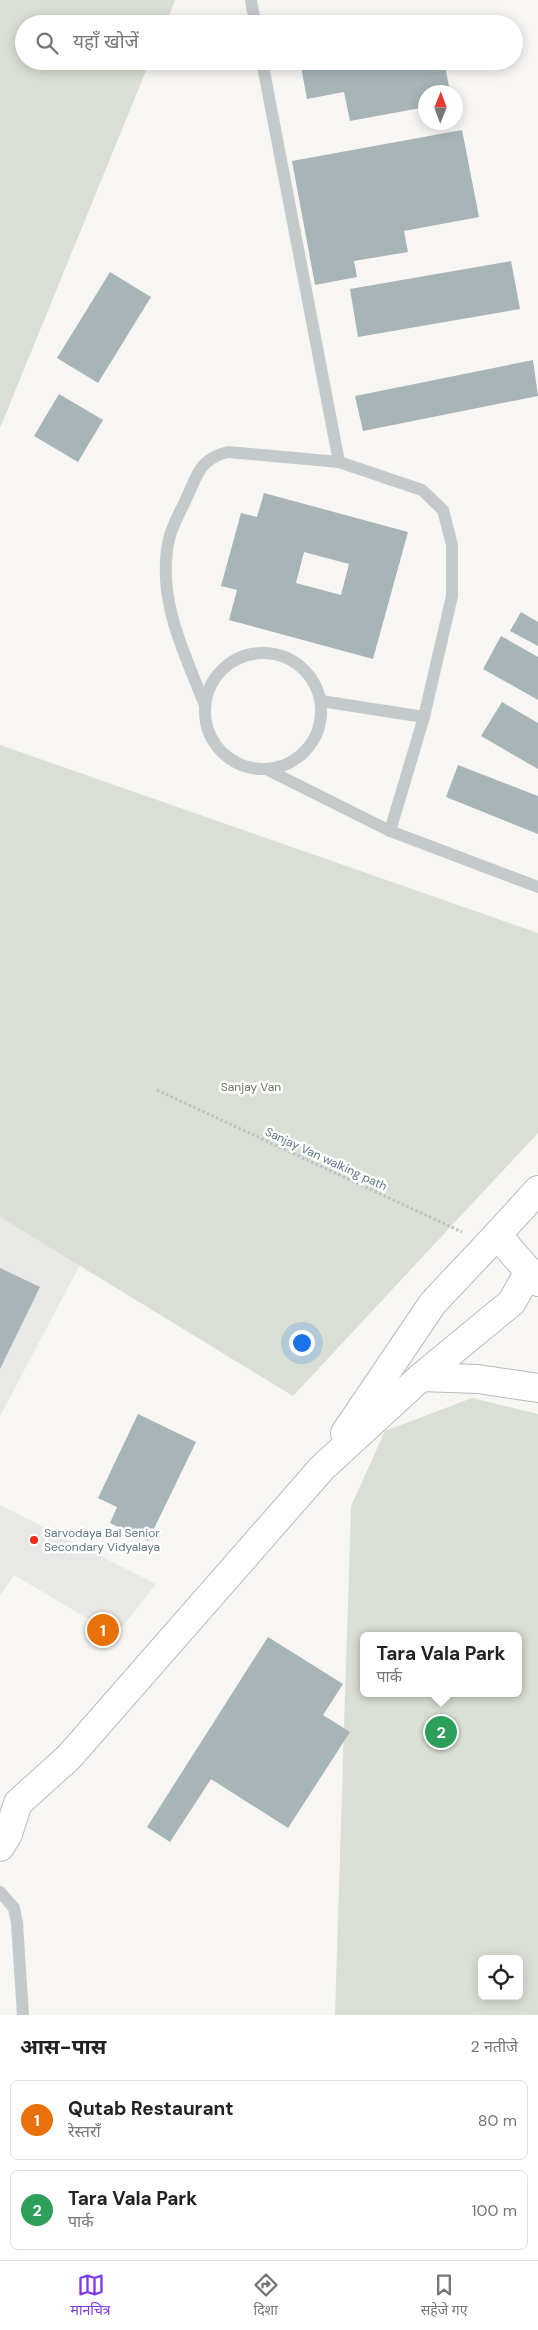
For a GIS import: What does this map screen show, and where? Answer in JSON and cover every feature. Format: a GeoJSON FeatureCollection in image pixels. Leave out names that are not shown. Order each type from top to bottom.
{"type":"FeatureCollection","features":[{"type":"Feature","properties":{"kind":"main road"},"geometry":{"type":"LineString","coordinates":[[322,1468],[433,1303],[536,1195]]}},
{"type":"Feature","properties":{"kind":"main road"},"geometry":{"type":"LineString","coordinates":[[0,1847],[8,1834],[9,1799],[69,1757],[322,1468],[422,1377],[512,1302],[535,1272],[493,1240]]}},
{"type":"Feature","properties":{"kind":"main road"},"geometry":{"type":"LineString","coordinates":[[422,1377],[478,1379],[538,1388]]}},
{"type":"Feature","properties":{"kind":"lane"},"geometry":{"type":"LineString","coordinates":[[251,0],[254,15]]}},
{"type":"Feature","properties":{"kind":"lane"},"geometry":{"type":"LineString","coordinates":[[264,70],[339,462]]}},
{"type":"Feature","properties":{"kind":"lane"},"geometry":{"type":"LineString","coordinates":[[390,831],[424,716],[452,596],[452,545],[443,510],[422,490],[339,462],[228,452],[213,456],[200,467],[169,538],[165,572],[170,610],[178,639],[205,704],[209,730],[222,752],[235,762],[251,768],[268,770],[390,831],[538,887]]}},
{"type":"Feature","properties":{"kind":"lane"},"geometry":{"type":"LineString","coordinates":[[205,704],[210,687],[221,672],[235,660],[252,654],[271,653],[288,658],[304,669],[315,683],[321,701],[321,720],[316,739],[303,754],[287,765],[268,770]]}},
{"type":"Feature","properties":{"kind":"lane"},"geometry":{"type":"LineString","coordinates":[[321,701],[424,716]]}},
{"type":"Feature","properties":{"kind":"lane"},"geometry":{"type":"LineString","coordinates":[[0,1892],[14,1908],[17,1923],[23,2015]]}},
{"type":"Feature","properties":{"kind":"path","name":"Sanjay Van walking path"},"geometry":{"type":"LineString","coordinates":[[157,1090],[493,1240]]}},
{"type":"Feature","properties":{"kind":"shaded area"},"geometry":{"type":"Polygon","coordinates":[[[0,1217],[80,1265],[0,1416],[0,1217]]]}},
{"type":"Feature","properties":{"kind":"shaded area","name":"Sarvodaya Bal Senior Secondary Vidyalaya"},"geometry":{"type":"Polygon","coordinates":[[[0,1505],[156,1584],[116,1635],[14,1575],[0,1596],[0,1505]]]}},
{"type":"Feature","properties":{"kind":"green space"},"geometry":{"type":"Polygon","coordinates":[[[0,0],[175,0],[169,15],[15,15],[15,70],[146,70],[0,428],[0,0]]]}},
{"type":"Feature","properties":{"kind":"green space","name":"Sanjay Van"},"geometry":{"type":"Polygon","coordinates":[[[0,745],[538,933],[538,1133],[293,1396],[0,1217],[0,745]]]}},
{"type":"Feature","properties":{"kind":"green space"},"geometry":{"type":"Polygon","coordinates":[[[472,1398],[538,1414],[538,2015],[335,2015],[351,1506],[385,1431],[472,1398]]]}},
{"type":"Feature","properties":{"kind":"building"},"geometry":{"type":"Polygon","coordinates":[[[302,70],[446,70],[449,85],[418,85],[418,108],[350,121],[344,92],[307,99],[302,70]]]}},
{"type":"Feature","properties":{"kind":"building"},"geometry":{"type":"Polygon","coordinates":[[[462,130],[479,217],[404,231],[408,252],[354,261],[357,277],[315,285],[292,161],[462,130]]]}},
{"type":"Feature","properties":{"kind":"building"},"geometry":{"type":"Polygon","coordinates":[[[511,261],[520,309],[358,337],[350,289],[511,261]]]}},
{"type":"Feature","properties":{"kind":"building"},"geometry":{"type":"Polygon","coordinates":[[[110,272],[151,297],[98,383],[57,358],[110,272]]]}},
{"type":"Feature","properties":{"kind":"building"},"geometry":{"type":"Polygon","coordinates":[[[533,360],[538,396],[363,431],[355,396],[533,360]]]}},
{"type":"Feature","properties":{"kind":"building"},"geometry":{"type":"Polygon","coordinates":[[[59,394],[103,420],[78,462],[34,436],[59,394]]]}},
{"type":"Feature","properties":{"kind":"building"},"geometry":{"type":"Polygon","coordinates":[[[264,493],[408,532],[373,659],[229,620],[237,590],[221,586],[241,513],[257,517],[264,493]],[[304,552],[296,583],[341,595],[349,564],[304,552]]]}},
{"type":"Feature","properties":{"kind":"building"},"geometry":{"type":"Polygon","coordinates":[[[521,612],[538,622],[538,646],[510,631],[521,612]]]}},
{"type":"Feature","properties":{"kind":"building"},"geometry":{"type":"Polygon","coordinates":[[[501,636],[538,657],[538,700],[483,669],[501,636]]]}},
{"type":"Feature","properties":{"kind":"building"},"geometry":{"type":"Polygon","coordinates":[[[502,702],[538,723],[538,769],[481,736],[502,702]]]}},
{"type":"Feature","properties":{"kind":"building"},"geometry":{"type":"Polygon","coordinates":[[[458,765],[538,796],[538,834],[446,797],[458,765]]]}},
{"type":"Feature","properties":{"kind":"building"},"geometry":{"type":"Polygon","coordinates":[[[0,1268],[40,1287],[0,1369],[0,1268]]]}},
{"type":"Feature","properties":{"kind":"building"},"geometry":{"type":"Polygon","coordinates":[[[138,1414],[196,1442],[148,1541],[110,1523],[117,1507],[98,1498],[138,1414]]]}},
{"type":"Feature","properties":{"kind":"building"},"geometry":{"type":"Polygon","coordinates":[[[268,1637],[343,1684],[323,1715],[350,1732],[288,1828],[211,1779],[170,1842],[147,1827],[268,1637]]]}},
{"type":"Feature","properties":{"kind":"place","name":"Sarvodaya Bal Senior Secondary Vidyalaya"},"geometry":{"type":"Point","coordinates":[34,1540]}},
{"type":"Feature","properties":{"kind":"place","name":"Qutab Restaurant"},"geometry":{"type":"Point","coordinates":[103,1630]}},
{"type":"Feature","properties":{"kind":"place","name":"Tara Vala Park"},"geometry":{"type":"Point","coordinates":[441,1732]}}]}
